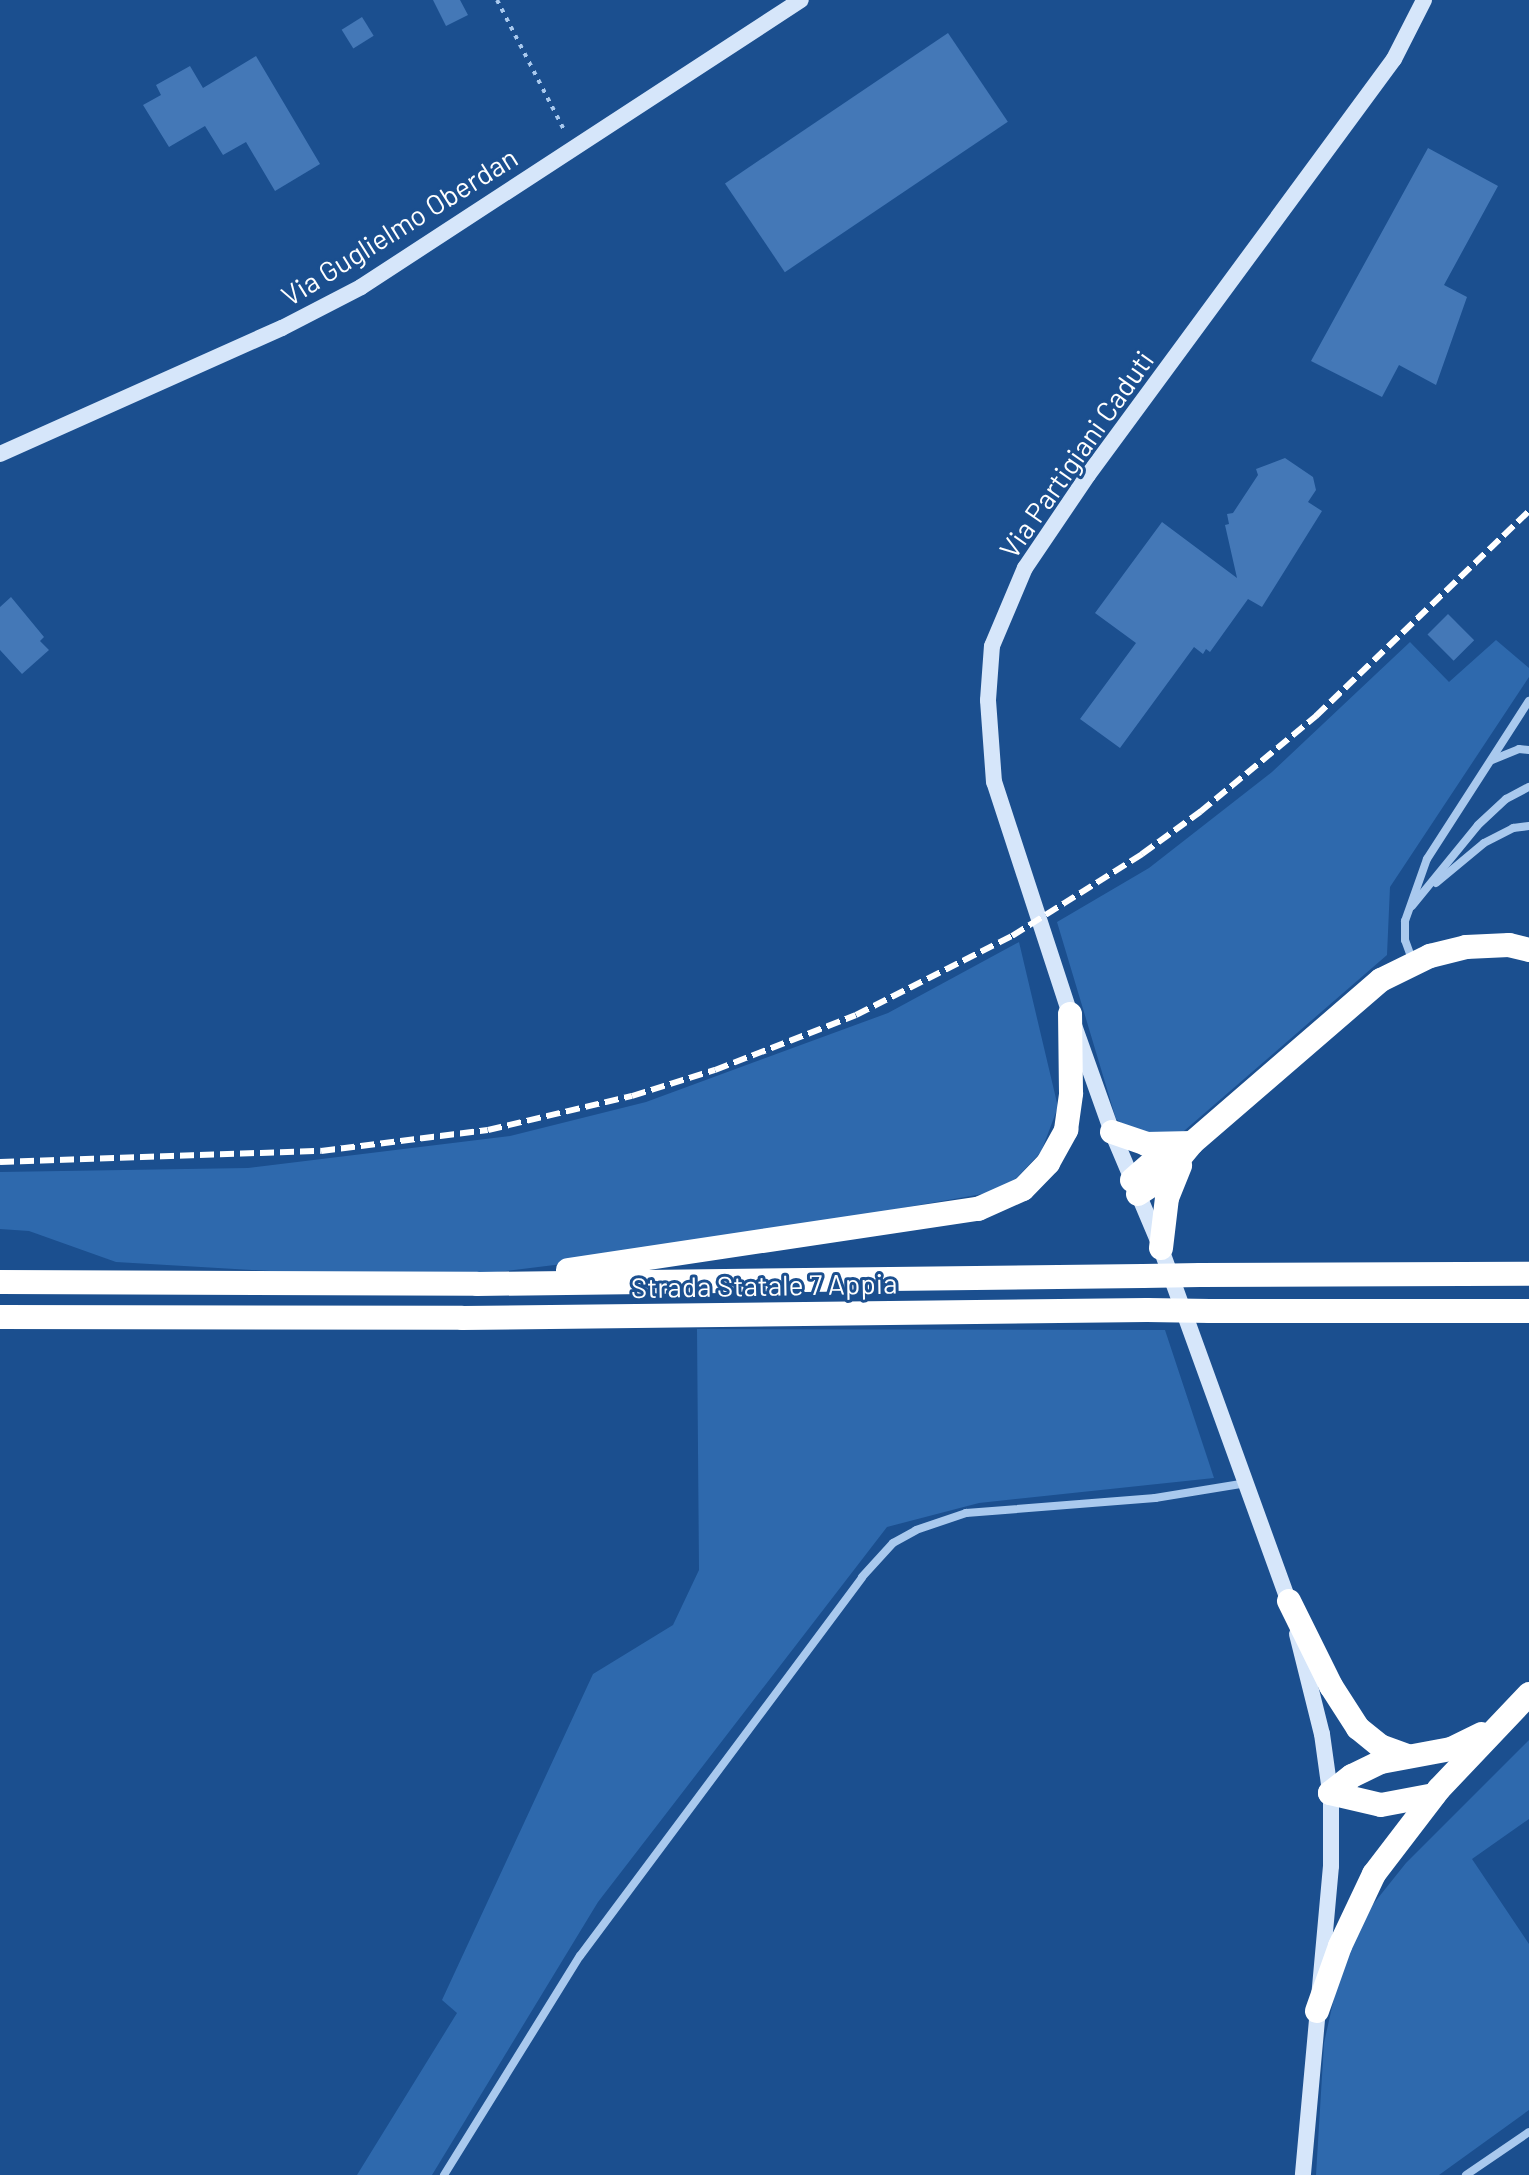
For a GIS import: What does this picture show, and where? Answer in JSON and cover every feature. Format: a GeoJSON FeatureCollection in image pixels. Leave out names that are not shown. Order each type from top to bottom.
{"type":"FeatureCollection","features":[{"type":"Feature","properties":{"kind":"highway"},"geometry":{"type":"LineString","coordinates":[[1135,1187],[1163,1178],[1192,1143],[1381,980],[1414,963],[1466,947],[1509,945],[1529,950]]}},
{"type":"Feature","properties":{"kind":"highway"},"geometry":{"type":"LineString","coordinates":[[477,1284],[978,1209],[1023,1189],[1048,1163],[1066,1130],[1071,1093],[1070,1014]]}},
{"type":"Feature","properties":{"kind":"highway"},"geometry":{"type":"LineString","coordinates":[[1112,1132],[1146,1144],[1192,1143]]}},
{"type":"Feature","properties":{"kind":"highway"},"geometry":{"type":"LineString","coordinates":[[1161,1248],[1167,1198],[1192,1143]]}},
{"type":"Feature","properties":{"kind":"highway"},"geometry":{"type":"LineString","coordinates":[[1352,1274],[1529,1267]]}},
{"type":"Feature","properties":{"kind":"highway","name":"Strada Statale 7 Appia"},"geometry":{"type":"LineString","coordinates":[[0,1282],[477,1284],[1529,1274]]}},
{"type":"Feature","properties":{"kind":"highway","name":"Strada Statale 7 Appia"},"geometry":{"type":"LineString","coordinates":[[0,1317],[462,1318],[1147,1310],[1529,1311]]}},
{"type":"Feature","properties":{"kind":"highway"},"geometry":{"type":"LineString","coordinates":[[1380,1313],[1419,1324],[1529,1326]]}},
{"type":"Feature","properties":{"kind":"highway"},"geometry":{"type":"LineString","coordinates":[[1289,1601],[1331,1686],[1358,1728],[1380,1746],[1408,1756]]}},
{"type":"Feature","properties":{"kind":"highway"},"geometry":{"type":"LineString","coordinates":[[1317,2011],[1361,1897],[1391,1850],[1434,1795],[1529,1694]]}},
{"type":"Feature","properties":{"kind":"highway"},"geometry":{"type":"LineString","coordinates":[[1330,1793],[1371,1767],[1408,1756],[1451,1749],[1495,1728]]}},
{"type":"Feature","properties":{"kind":"highway"},"geometry":{"type":"LineString","coordinates":[[1330,1793],[1381,1805],[1434,1795]]}},
{"type":"Feature","properties":{"kind":"main road","name":"Via Guglielmo Oberdan"},"geometry":{"type":"LineString","coordinates":[[0,454],[282,328],[361,287],[801,0]]}},
{"type":"Feature","properties":{"kind":"main road","name":"Via Partigiani Caduti"},"geometry":{"type":"LineString","coordinates":[[1303,2175],[1331,1866],[1330,1793],[1322,1734],[1289,1601],[1161,1248],[1112,1132],[994,782],[988,700],[992,646],[1025,568],[1088,475],[1394,59],[1424,0]]}},
{"type":"Feature","properties":{"kind":"street"},"geometry":{"type":"LineString","coordinates":[[1414,963],[1405,940],[1409,910],[1427,859],[1529,701]]}},
{"type":"Feature","properties":{"kind":"street"},"geometry":{"type":"LineString","coordinates":[[1492,760],[1519,749],[1529,750]]}},
{"type":"Feature","properties":{"kind":"street"},"geometry":{"type":"LineString","coordinates":[[1409,910],[1478,825],[1506,799],[1529,787]]}},
{"type":"Feature","properties":{"kind":"street"},"geometry":{"type":"LineString","coordinates":[[1417,899],[1484,843],[1513,828],[1529,826]]}},
{"type":"Feature","properties":{"kind":"street"},"geometry":{"type":"LineString","coordinates":[[444,2175],[580,1956],[843,1602],[893,1543],[941,1520],[966,1513],[1155,1498],[1248,1483]]}},
{"type":"Feature","properties":{"kind":"street"},"geometry":{"type":"LineString","coordinates":[[1466,2175],[1529,2132]]}},
{"type":"Feature","properties":{"kind":"path"},"geometry":{"type":"LineString","coordinates":[[497,0],[574,148]]}},
{"type":"Feature","properties":{"kind":"shaded area"},"geometry":{"type":"Polygon","coordinates":[[[1496,640],[1529,668],[1529,677],[1390,887],[1387,955],[1177,1137],[1139,1137],[1116,1119],[1057,922],[1149,868],[1272,772],[1410,642],[1449,682],[1496,640]]]}},
{"type":"Feature","properties":{"kind":"shaded area"},"geometry":{"type":"Polygon","coordinates":[[[1019,942],[1058,1107],[1041,1152],[1005,1190],[627,1256],[489,1273],[304,1273],[116,1262],[29,1231],[0,1229],[0,1172],[248,1168],[510,1136],[646,1102],[888,1013],[1019,942]]]}},
{"type":"Feature","properties":{"kind":"shaded area"},"geometry":{"type":"Polygon","coordinates":[[[697,1329],[1165,1330],[1214,1478],[979,1503],[887,1527],[598,1902],[432,2175],[357,2175],[457,2013],[442,2000],[593,1674],[673,1625],[699,1570],[697,1329]]]}},
{"type":"Feature","properties":{"kind":"shaded area"},"geometry":{"type":"Polygon","coordinates":[[[1529,1740],[1529,1819],[1472,1859],[1529,1944],[1529,2110],[1439,2175],[1316,2175],[1324,2043],[1340,1971],[1370,1908],[1406,1863],[1529,1740]]]}},
{"type":"Feature","properties":{"kind":"building"},"geometry":{"type":"Polygon","coordinates":[[[433,0],[460,0],[468,15],[446,26],[433,0]]]}},
{"type":"Feature","properties":{"kind":"building"},"geometry":{"type":"Polygon","coordinates":[[[362,17],[374,36],[353,48],[342,30],[362,17]]]}},
{"type":"Feature","properties":{"kind":"building"},"geometry":{"type":"Polygon","coordinates":[[[948,33],[1008,122],[785,272],[725,183],[948,33]]]}},
{"type":"Feature","properties":{"kind":"building"},"geometry":{"type":"Polygon","coordinates":[[[256,56],[320,164],[275,191],[246,142],[223,155],[205,126],[169,147],[143,105],[161,95],[156,85],[190,66],[203,88],[256,56]]]}},
{"type":"Feature","properties":{"kind":"building"},"geometry":{"type":"Polygon","coordinates":[[[1428,148],[1498,186],[1444,285],[1467,297],[1436,385],[1399,365],[1382,397],[1311,361],[1428,148]]]}},
{"type":"Feature","properties":{"kind":"building"},"geometry":{"type":"Polygon","coordinates":[[[1285,458],[1313,477],[1316,490],[1308,502],[1322,511],[1262,607],[1248,599],[1210,652],[1206,649],[1203,654],[1194,647],[1120,748],[1080,719],[1136,643],[1095,613],[1162,522],[1237,578],[1225,525],[1229,524],[1227,514],[1233,513],[1258,475],[1256,469],[1285,458]]]}},
{"type":"Feature","properties":{"kind":"building"},"geometry":{"type":"Polygon","coordinates":[[[11,597],[44,637],[40,641],[49,650],[22,674],[0,650],[0,607],[11,597]]]}},
{"type":"Feature","properties":{"kind":"building"},"geometry":{"type":"Polygon","coordinates":[[[1448,614],[1474,640],[1454,661],[1427,635],[1448,614]]]}},
{"type":"Feature","properties":{"kind":"railway"},"geometry":{"type":"LineString","coordinates":[[0,1162],[321,1151],[488,1130],[632,1096],[715,1070],[856,1015],[1012,936],[1142,854],[1200,812],[1316,716],[1529,511]]}}]}
